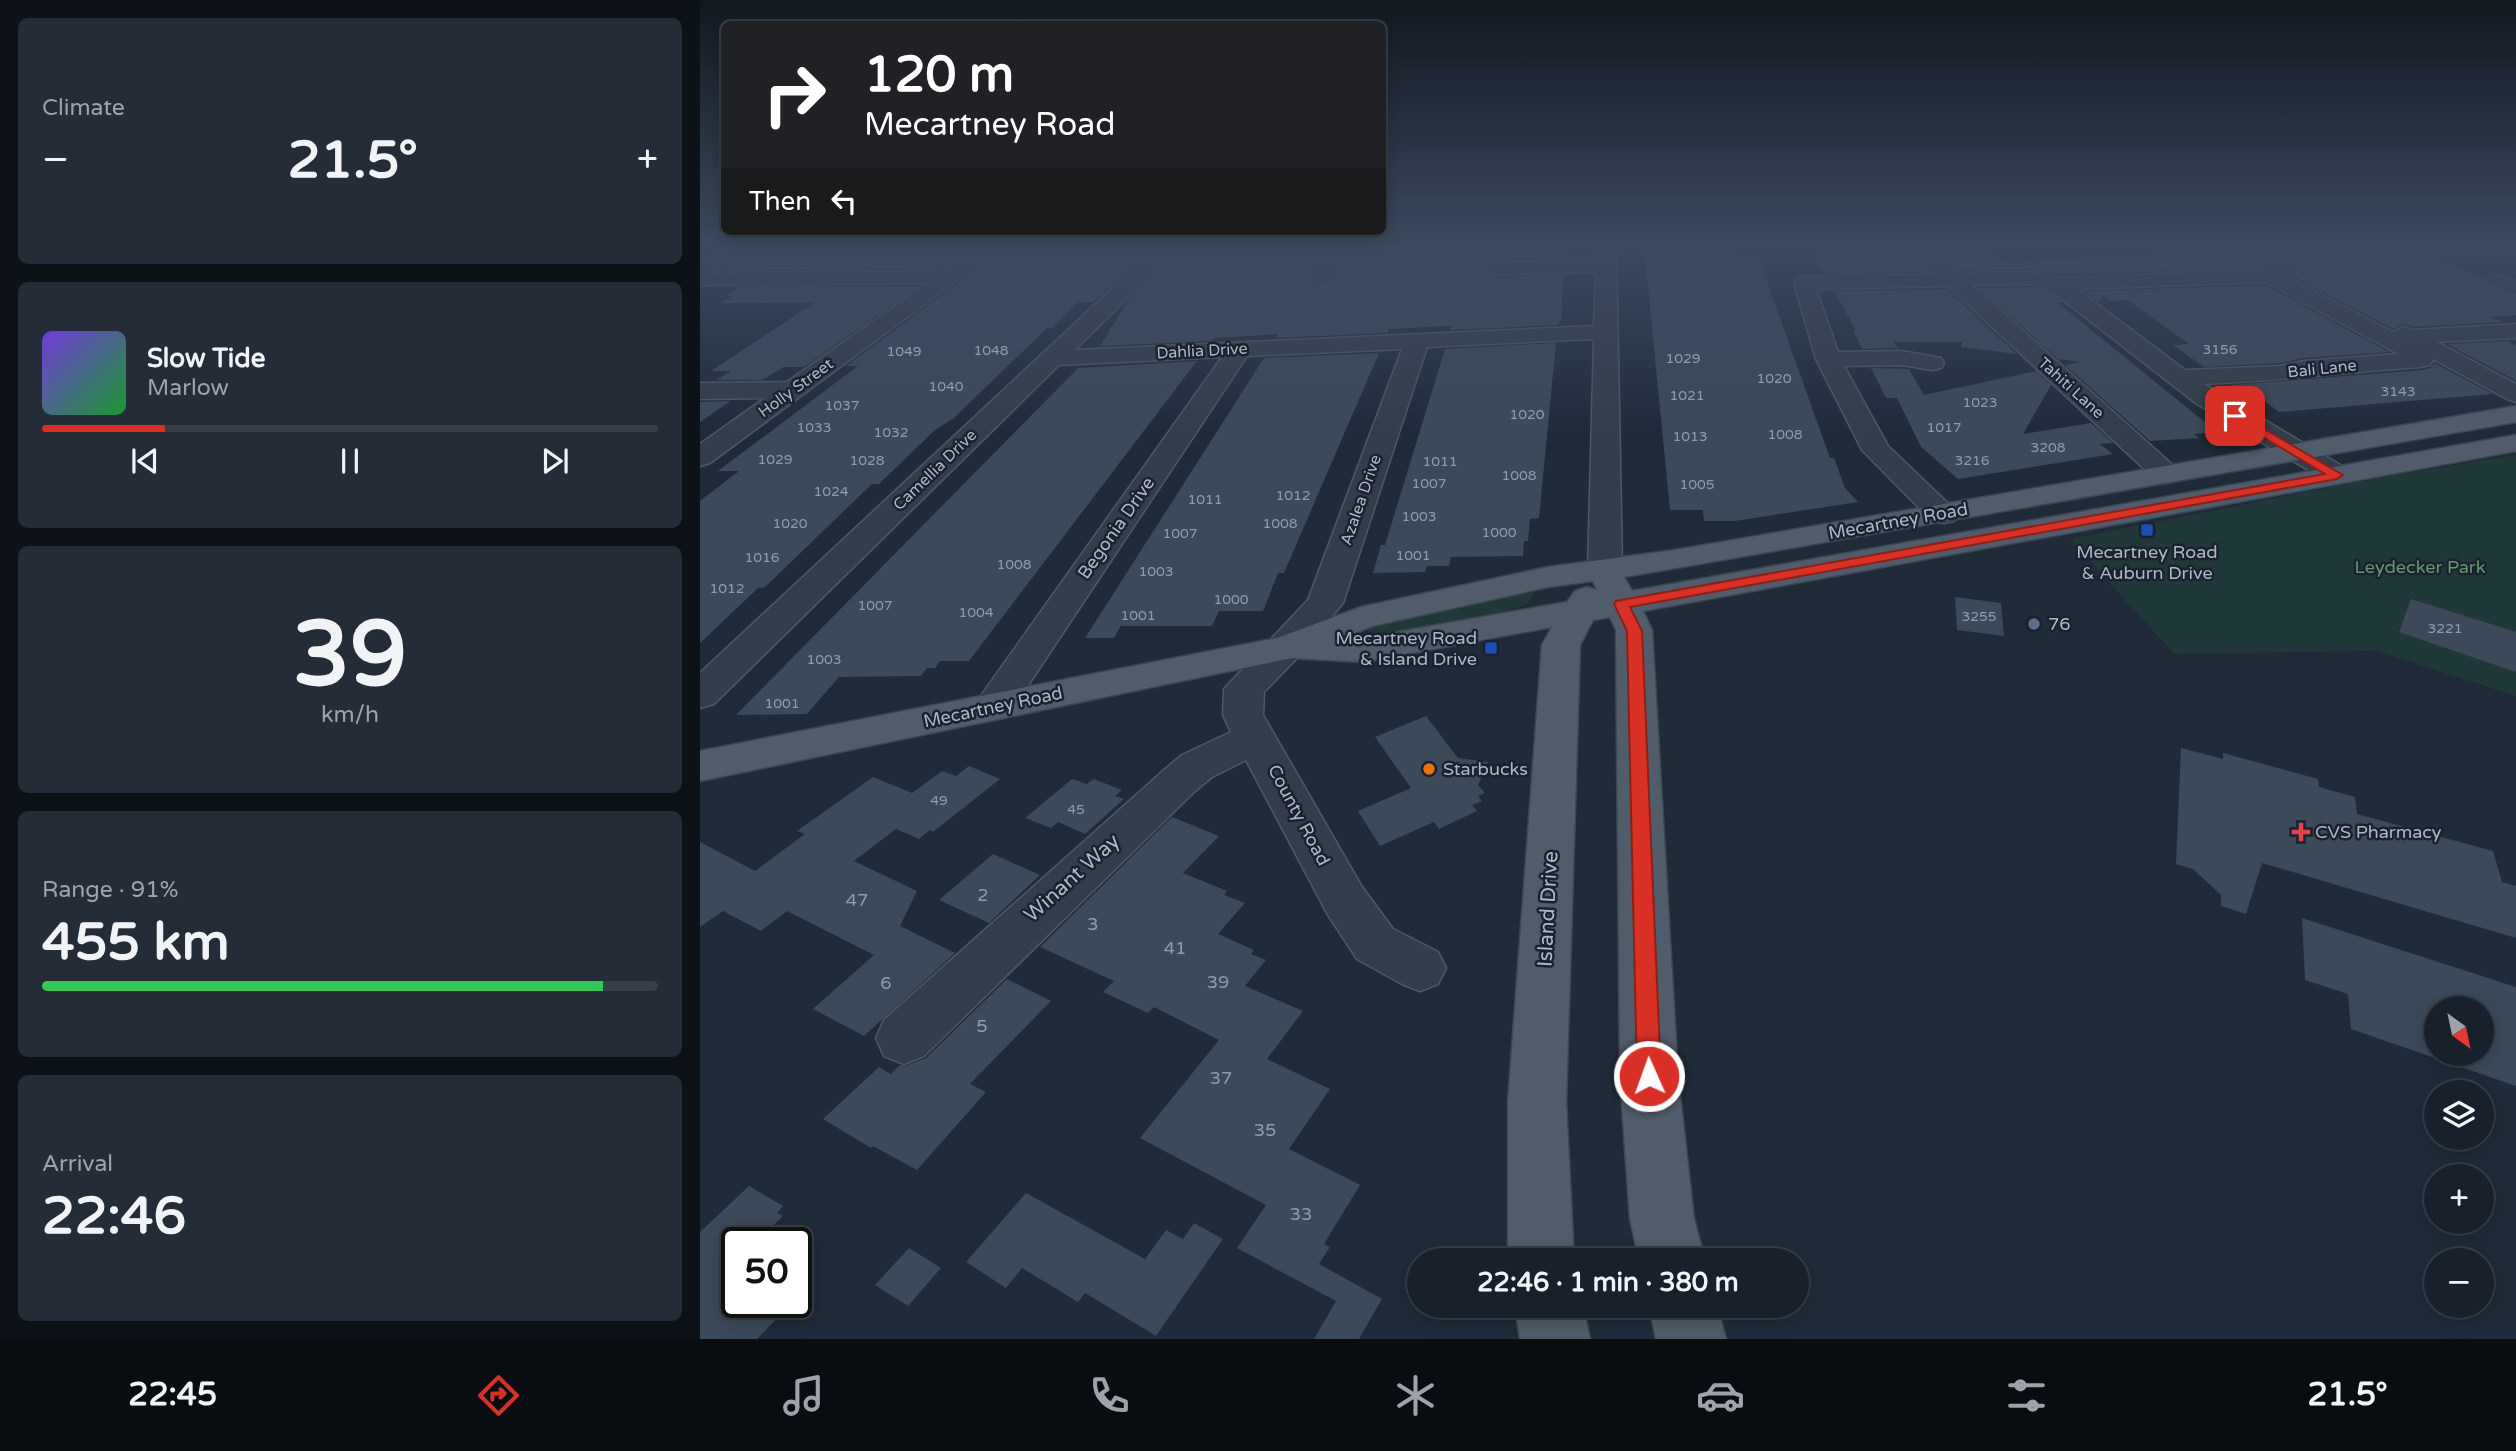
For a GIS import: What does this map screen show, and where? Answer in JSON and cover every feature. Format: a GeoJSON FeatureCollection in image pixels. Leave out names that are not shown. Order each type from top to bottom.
{"type":"FeatureCollection","features":[{"type":"Feature","properties":{"kind":"main road","name":"Mecartney Road"},"geometry":{"type":"LineString","coordinates":[[1286,648],[1364,650],[1943,514],[2516,414]]}},
{"type":"Feature","properties":{"kind":"main road","name":"Mecartney Road"},"geometry":{"type":"LineString","coordinates":[[700,766],[1286,648],[1361,618],[1548,577],[1602,595],[2337,475],[2516,443]]}},
{"type":"Feature","properties":{"kind":"main road","name":"Island Drive"},"geometry":{"type":"LineString","coordinates":[[1541,1248],[1537,1102],[1561,645],[1602,595],[1634,631],[1649,1076],[1662,1219],[1669,1248]]}},
{"type":"Feature","properties":{"kind":"main road"},"geometry":{"type":"LineString","coordinates":[[1551,1318],[1555,1339]]}},
{"type":"Feature","properties":{"kind":"main road"},"geometry":{"type":"LineString","coordinates":[[1686,1318],[1691,1339]]}},
{"type":"Feature","properties":{"kind":"street","name":"Holly Street"},"geometry":{"type":"LineString","coordinates":[[700,457],[711,441],[792,390],[908,307]]}},
{"type":"Feature","properties":{"kind":"street","name":"Camellia Drive"},"geometry":{"type":"LineString","coordinates":[[700,695],[1104,307]]}},
{"type":"Feature","properties":{"kind":"street","name":"Island Drive"},"geometry":{"type":"LineString","coordinates":[[1602,595],[1606,307]]}},
{"type":"Feature","properties":{"kind":"street"},"geometry":{"type":"LineString","coordinates":[[1812,307],[1828,359],[1876,450],[1943,514]]}},
{"type":"Feature","properties":{"kind":"street","name":"Tahiti Lane"},"geometry":{"type":"LineString","coordinates":[[1982,307],[2166,474]]}},
{"type":"Feature","properties":{"kind":"street"},"geometry":{"type":"LineString","coordinates":[[2087,307],[2225,410],[2337,475]]}},
{"type":"Feature","properties":{"kind":"street","name":"Bali Lane"},"geometry":{"type":"LineString","coordinates":[[2180,379],[2421,360],[2416,354],[2329,307]]}},
{"type":"Feature","properties":{"kind":"street"},"geometry":{"type":"LineString","coordinates":[[2352,307],[2516,394]]}},
{"type":"Feature","properties":{"kind":"street"},"geometry":{"type":"LineString","coordinates":[[2408,337],[2516,331]]}},
{"type":"Feature","properties":{"kind":"street","name":"Dahlia Drive"},"geometry":{"type":"LineString","coordinates":[[1051,358],[1605,332]]}},
{"type":"Feature","properties":{"kind":"street","name":"Azalea Drive"},"geometry":{"type":"LineString","coordinates":[[1286,648],[1325,603],[1418,341]]}},
{"type":"Feature","properties":{"kind":"street","name":"Begonia Drive"},"geometry":{"type":"LineString","coordinates":[[993,707],[1239,350]]}},
{"type":"Feature","properties":{"kind":"street"},"geometry":{"type":"LineString","coordinates":[[1828,359],[1902,358],[1932,363]]}},
{"type":"Feature","properties":{"kind":"street"},"geometry":{"type":"LineString","coordinates":[[700,391],[792,390]]}},
{"type":"Feature","properties":{"kind":"street","name":"County Road"},"geometry":{"type":"LineString","coordinates":[[1286,648],[1244,689],[1243,715],[1345,901],[1375,944],[1420,968]]}},
{"type":"Feature","properties":{"kind":"street","name":"Winant Way"},"geometry":{"type":"LineString","coordinates":[[904,1038],[1020,925],[1052,900],[1179,781],[1197,766],[1254,738]]}},
{"type":"Feature","properties":{"kind":"green space","name":"Leydecker Park"},"geometry":{"type":"Polygon","coordinates":[[[2516,455],[2516,696],[2377,651],[2174,654],[2070,539],[2378,478],[2516,455]]]}},
{"type":"Feature","properties":{"kind":"green space"},"geometry":{"type":"Polygon","coordinates":[[[1535,591],[1527,604],[1494,614],[1394,632],[1363,629],[1535,591]]]}},
{"type":"Feature","properties":{"kind":"building"},"geometry":{"type":"Polygon","coordinates":[[[807,307],[889,307],[804,367],[784,367],[762,380],[716,380],[731,371],[711,371],[807,307]]]}},
{"type":"Feature","properties":{"kind":"building"},"geometry":{"type":"Polygon","coordinates":[[[925,307],[1073,307],[1052,328],[1047,328],[954,418],[935,430],[879,484],[872,484],[765,587],[758,588],[700,643],[700,501],[739,471],[718,471],[858,366],[846,366],[925,307]]]}},
{"type":"Feature","properties":{"kind":"building"},"geometry":{"type":"Polygon","coordinates":[[[1124,307],[1562,307],[1558,325],[1450,330],[1451,326],[1389,329],[1387,333],[1276,338],[1278,334],[1214,338],[1211,341],[1100,346],[1124,307]]]}},
{"type":"Feature","properties":{"kind":"building"},"geometry":{"type":"Polygon","coordinates":[[[1650,307],[1776,307],[1830,458],[1834,458],[1845,488],[1858,502],[1735,521],[1704,521],[1703,510],[1670,510],[1650,307]]]}},
{"type":"Feature","properties":{"kind":"building"},"geometry":{"type":"Polygon","coordinates":[[[1844,307],[1967,307],[2017,354],[1961,347],[1962,342],[1894,342],[1898,348],[1862,349],[1853,331],[1856,331],[1844,307]]]}},
{"type":"Feature","properties":{"kind":"building"},"geometry":{"type":"Polygon","coordinates":[[[2001,307],[2064,307],[2217,432],[2194,434],[2199,438],[2150,441],[2065,365],[2081,362],[2058,359],[2001,307]]]}},
{"type":"Feature","properties":{"kind":"building"},"geometry":{"type":"Polygon","coordinates":[[[2138,307],[2307,307],[2389,352],[2304,358],[2280,363],[2204,367],[2173,345],[2189,344],[2138,307]]]}},
{"type":"Feature","properties":{"kind":"building"},"geometry":{"type":"Polygon","coordinates":[[[2353,307],[2516,307],[2516,315],[2491,317],[2503,322],[2413,327],[2404,324],[2393,329],[2353,307]]]}},
{"type":"Feature","properties":{"kind":"building"},"geometry":{"type":"Polygon","coordinates":[[[2508,341],[2516,345],[2516,381],[2447,344],[2508,341]]]}},
{"type":"Feature","properties":{"kind":"building"},"geometry":{"type":"Polygon","coordinates":[[[1556,343],[1539,518],[1530,519],[1528,541],[1524,541],[1523,556],[1451,557],[1449,566],[1427,566],[1425,572],[1373,573],[1381,545],[1385,545],[1445,349],[1556,343]]]}},
{"type":"Feature","properties":{"kind":"building"},"geometry":{"type":"Polygon","coordinates":[[[1379,353],[1284,573],[1278,573],[1263,611],[1219,611],[1212,626],[1121,626],[1114,638],[1085,638],[1264,358],[1379,353]]]}},
{"type":"Feature","properties":{"kind":"building"},"geometry":{"type":"Polygon","coordinates":[[[1197,361],[969,661],[940,661],[935,668],[927,668],[921,676],[839,677],[807,714],[736,715],[1078,368],[1197,361]]]}},
{"type":"Feature","properties":{"kind":"building"},"geometry":{"type":"Polygon","coordinates":[[[2434,363],[2493,394],[2279,412],[2264,401],[2255,402],[2231,385],[2421,370],[2431,368],[2434,363]]]}},
{"type":"Feature","properties":{"kind":"building"},"geometry":{"type":"Polygon","coordinates":[[[1871,368],[1909,369],[1924,395],[2036,371],[2051,385],[2023,434],[2091,423],[2113,443],[2100,444],[2113,454],[1958,479],[1921,447],[1897,398],[1886,398],[1871,368]]]}},
{"type":"Feature","properties":{"kind":"building"},"geometry":{"type":"Polygon","coordinates":[[[731,401],[700,422],[700,402],[731,401]]]}},
{"type":"Feature","properties":{"kind":"building"},"geometry":{"type":"Polygon","coordinates":[[[1955,597],[2001,603],[2004,636],[1957,630],[1955,597]]]}},
{"type":"Feature","properties":{"kind":"building"},"geometry":{"type":"Polygon","coordinates":[[[2411,599],[2516,632],[2516,672],[2399,632],[2411,599]]]}},
{"type":"Feature","properties":{"kind":"building"},"geometry":{"type":"Polygon","coordinates":[[[1426,716],[1458,758],[1488,762],[1478,785],[1485,793],[1478,796],[1482,801],[1472,805],[1477,811],[1439,829],[1434,822],[1380,846],[1358,811],[1411,788],[1375,737],[1426,716]]]}},
{"type":"Feature","properties":{"kind":"building","name":"CVS Pharmacy"},"geometry":{"type":"Polygon","coordinates":[[[2181,748],[2223,759],[2223,753],[2318,779],[2319,787],[2355,797],[2357,814],[2493,851],[2502,882],[2516,886],[2516,938],[2262,863],[2246,914],[2221,906],[2221,895],[2193,869],[2176,864],[2181,748]]]}},
{"type":"Feature","properties":{"kind":"building"},"geometry":{"type":"Polygon","coordinates":[[[969,766],[1000,779],[933,832],[930,830],[919,839],[896,829],[854,861],[917,891],[900,926],[955,953],[864,1036],[813,1009],[874,955],[787,911],[761,931],[723,911],[700,927],[700,842],[755,871],[805,834],[797,831],[873,777],[912,793],[942,771],[956,776],[969,766]]]}},
{"type":"Feature","properties":{"kind":"building"},"geometry":{"type":"Polygon","coordinates":[[[1072,779],[1087,784],[1094,779],[1122,790],[1115,796],[1124,799],[1085,834],[1058,822],[1051,828],[1025,818],[1072,779]]]}},
{"type":"Feature","properties":{"kind":"building"},"geometry":{"type":"Polygon","coordinates":[[[1172,817],[1219,836],[1183,873],[1227,891],[1224,895],[1245,903],[1218,934],[1254,950],[1251,954],[1266,960],[1245,986],[1303,1011],[1267,1059],[1330,1089],[1289,1149],[1360,1185],[1324,1244],[1330,1247],[1319,1264],[1382,1299],[1359,1339],[1314,1339],[1336,1301],[1237,1248],[1266,1205],[1140,1138],[1219,1040],[1154,1007],[1148,1013],[1103,992],[1114,981],[1040,947],[1172,817]]]}},
{"type":"Feature","properties":{"kind":"building"},"geometry":{"type":"Polygon","coordinates":[[[993,854],[1040,875],[989,923],[939,900],[993,854]]]}},
{"type":"Feature","properties":{"kind":"building"},"geometry":{"type":"Polygon","coordinates":[[[2302,918],[2516,987],[2516,1086],[2458,1066],[2494,1066],[2494,996],[2424,996],[2424,1054],[2351,1029],[2348,994],[2305,980],[2302,918]]]}},
{"type":"Feature","properties":{"kind":"building"},"geometry":{"type":"Polygon","coordinates":[[[1007,979],[1051,1001],[970,1084],[986,1092],[917,1170],[873,1146],[871,1148],[823,1119],[879,1067],[891,1074],[900,1065],[905,1066],[926,1058],[1007,979]]]}},
{"type":"Feature","properties":{"kind":"building"},"geometry":{"type":"Polygon","coordinates":[[[749,1186],[783,1206],[777,1213],[783,1216],[772,1227],[721,1227],[721,1318],[777,1318],[757,1339],[700,1339],[700,1232],[749,1186]]]}},
{"type":"Feature","properties":{"kind":"building"},"geometry":{"type":"Polygon","coordinates":[[[1026,1193],[1145,1259],[1166,1230],[1183,1239],[1194,1223],[1223,1239],[1156,1336],[1085,1293],[1078,1302],[1022,1268],[1006,1288],[966,1262],[1026,1193]]]}},
{"type":"Feature","properties":{"kind":"building"},"geometry":{"type":"Polygon","coordinates":[[[909,1248],[941,1268],[908,1306],[875,1285],[909,1248]]]}},
{"type":"Feature","properties":{"kind":"place","name":"Mecartney Road & Auburn Drive"},"geometry":{"type":"Point","coordinates":[2147,530]}},
{"type":"Feature","properties":{"kind":"place","name":"76"},"geometry":{"type":"Point","coordinates":[2034,624]}},
{"type":"Feature","properties":{"kind":"place","name":"Mecartney Road & Island Drive"},"geometry":{"type":"Point","coordinates":[1491,648]}},
{"type":"Feature","properties":{"kind":"place","name":"Starbucks"},"geometry":{"type":"Point","coordinates":[1429,769]}},
{"type":"Feature","properties":{"kind":"place","name":"CVS Pharmacy"},"geometry":{"type":"Point","coordinates":[2301,832]}},
{"type":"Feature","properties":{"kind":"route"},"geometry":{"type":"LineString","coordinates":[[1649,1076],[1634,631],[1621,604],[2337,475],[2235,416]]}}]}
